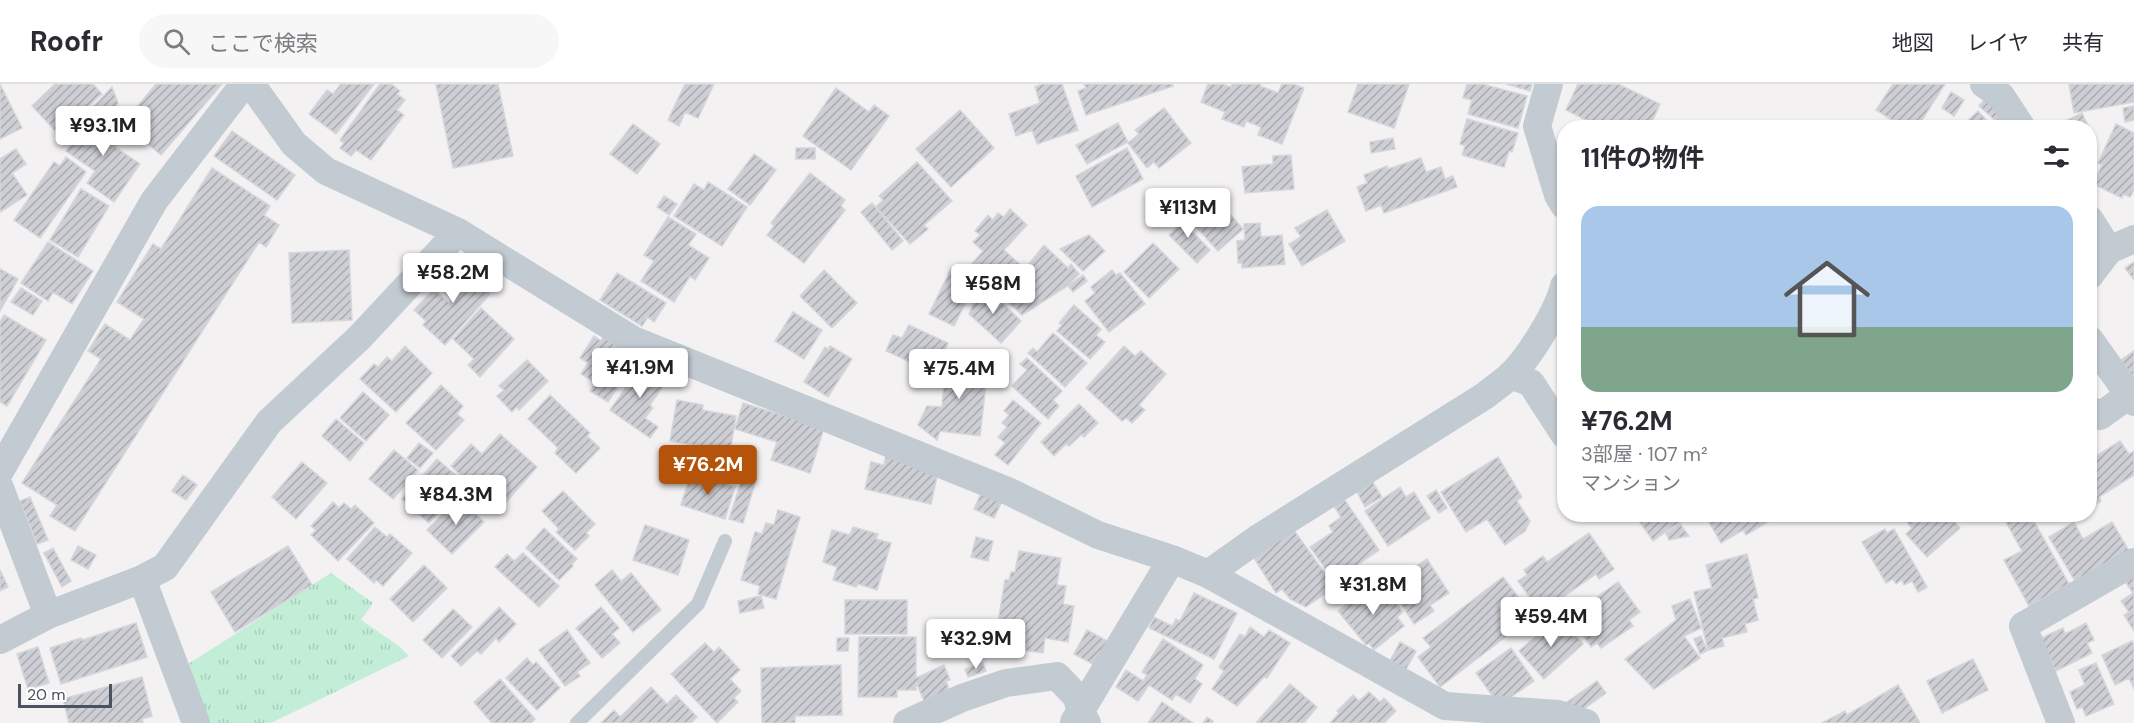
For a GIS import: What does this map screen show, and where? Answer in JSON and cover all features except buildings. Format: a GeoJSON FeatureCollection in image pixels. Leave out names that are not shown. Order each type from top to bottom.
{"type":"FeatureCollection","features":[{"type":"Feature","properties":{"kind":"street"},"geometry":{"type":"LineString","coordinates":[[0,471],[154,201],[244,84]]}},
{"type":"Feature","properties":{"kind":"street"},"geometry":{"type":"LineString","coordinates":[[251,84],[294,144],[326,171],[458,232],[633,340],[1010,492],[1098,535],[1208,574],[1445,706],[1558,714],[1586,723]]}},
{"type":"Feature","properties":{"kind":"street"},"geometry":{"type":"LineString","coordinates":[[1549,84],[1537,126],[1557,192]]}},
{"type":"Feature","properties":{"kind":"street"},"geometry":{"type":"LineString","coordinates":[[1984,84],[2001,96],[2017,120]]}},
{"type":"Feature","properties":{"kind":"street"},"geometry":{"type":"LineString","coordinates":[[2097,226],[2121,245],[2097,268]]}},
{"type":"Feature","properties":{"kind":"street"},"geometry":{"type":"LineString","coordinates":[[0,640],[48,615],[142,579],[165,567],[269,422],[360,337],[458,232]]}},
{"type":"Feature","properties":{"kind":"street"},"geometry":{"type":"LineString","coordinates":[[1208,574],[1260,537],[1486,395],[1511,375],[1534,344],[1557,304]]}},
{"type":"Feature","properties":{"kind":"street"},"geometry":{"type":"LineString","coordinates":[[2097,350],[2132,398],[2100,416],[2097,414]]}},
{"type":"Feature","properties":{"kind":"street"},"geometry":{"type":"LineString","coordinates":[[1511,375],[1531,383],[1557,423]]}},
{"type":"Feature","properties":{"kind":"street"},"geometry":{"type":"LineString","coordinates":[[0,488],[48,615]]}},
{"type":"Feature","properties":{"kind":"street"},"geometry":{"type":"LineString","coordinates":[[1081,720],[1172,560]]}},
{"type":"Feature","properties":{"kind":"street"},"geometry":{"type":"LineString","coordinates":[[2061,723],[2023,626],[2134,562]]}},
{"type":"Feature","properties":{"kind":"street"},"geometry":{"type":"LineString","coordinates":[[142,579],[196,723]]}},
{"type":"Feature","properties":{"kind":"street"},"geometry":{"type":"LineString","coordinates":[[907,723],[962,698],[1006,683],[1057,676],[1077,697],[1081,720]]}},
{"type":"Feature","properties":{"kind":"lane"},"geometry":{"type":"LineString","coordinates":[[577,723],[698,604],[725,541]]}},
{"type":"Feature","properties":{"kind":"green space"},"geometry":{"type":"Polygon","coordinates":[[[331,573],[373,603],[361,620],[399,646],[409,656],[271,723],[206,723],[185,666],[331,573]]]}}]}
